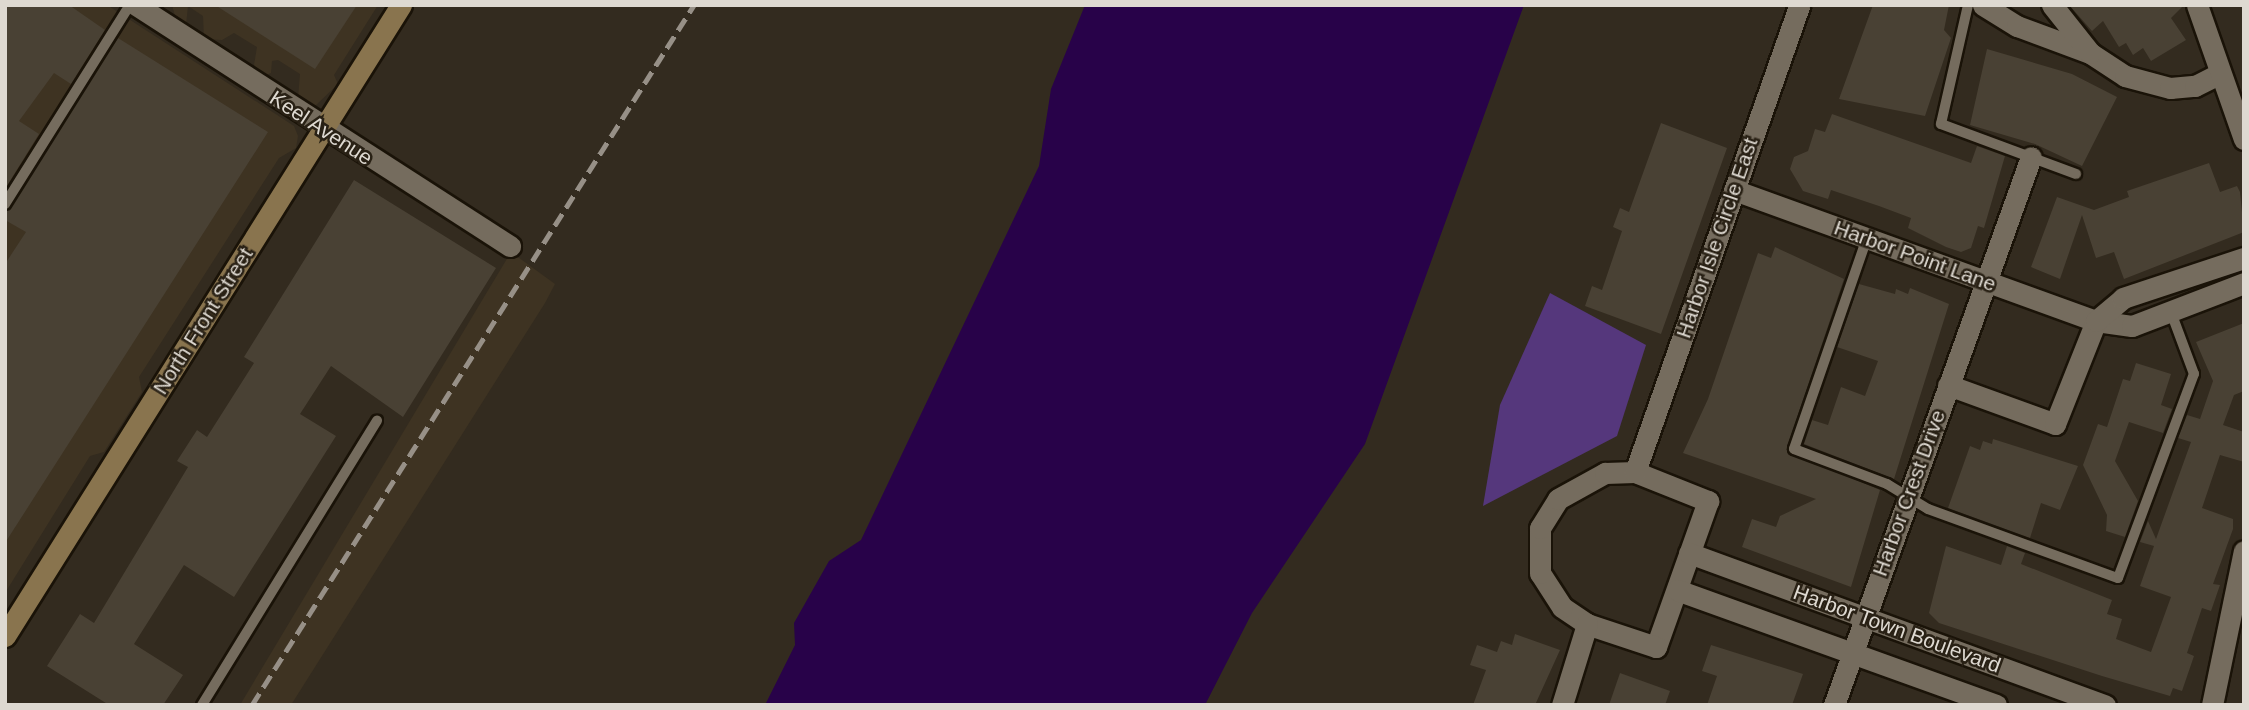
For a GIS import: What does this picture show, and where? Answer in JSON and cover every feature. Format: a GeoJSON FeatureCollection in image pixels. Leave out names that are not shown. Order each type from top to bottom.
{"type":"FeatureCollection","features":[{"type":"Feature","properties":{"kind":"street","name":"Keel Avenue"},"geometry":{"type":"LineString","coordinates":[[136,5],[323,131],[510,246]]}},
{"type":"Feature","properties":{"kind":"street","name":"North Front Street"},"geometry":{"type":"LineString","coordinates":[[5,636],[401,5]]}},
{"type":"Feature","properties":{"kind":"street","name":"Harbor Isle Circle East"},"geometry":{"type":"LineString","coordinates":[[1634,471],[1799,5]]}},
{"type":"Feature","properties":{"kind":"street"},"geometry":{"type":"LineString","coordinates":[[1983,5],[2017,26],[2090,53],[2125,76],[2170,88],[2195,86],[2220,73]]}},
{"type":"Feature","properties":{"kind":"street"},"geometry":{"type":"LineString","coordinates":[[2052,5],[2090,53]]}},
{"type":"Feature","properties":{"kind":"street"},"geometry":{"type":"LineString","coordinates":[[2197,5],[2244,139]]}},
{"type":"Feature","properties":{"kind":"street","name":"Harbor Crest Drive"},"geometry":{"type":"LineString","coordinates":[[1834,705],[2031,157]]}},
{"type":"Feature","properties":{"kind":"street","name":"Harbor Point Lane"},"geometry":{"type":"LineString","coordinates":[[1734,190],[2096,321],[2132,326],[2244,284]]}},
{"type":"Feature","properties":{"kind":"street"},"geometry":{"type":"LineString","coordinates":[[1948,385],[2055,424],[2096,321],[2123,298],[2244,258]]}},
{"type":"Feature","properties":{"kind":"street"},"geometry":{"type":"LineString","coordinates":[[1634,471],[1708,502],[1689,553],[1656,647],[1587,624],[1562,607],[1540,573],[1540,528],[1558,499],[1583,481],[1605,473],[1634,471]]}},
{"type":"Feature","properties":{"kind":"street"},"geometry":{"type":"LineString","coordinates":[[2212,705],[2244,551]]}},
{"type":"Feature","properties":{"kind":"street","name":"Harbor Town Boulevard"},"geometry":{"type":"LineString","coordinates":[[1689,553],[2105,705]]}},
{"type":"Feature","properties":{"kind":"street","name":"Harbor Town Boulevard"},"geometry":{"type":"LineString","coordinates":[[1677,590],[1996,705]]}},
{"type":"Feature","properties":{"kind":"street"},"geometry":{"type":"LineString","coordinates":[[1562,705],[1587,624]]}},
{"type":"Feature","properties":{"kind":"lane"},"geometry":{"type":"LineString","coordinates":[[5,204],[130,5]]}},
{"type":"Feature","properties":{"kind":"lane"},"geometry":{"type":"LineString","coordinates":[[1968,5],[1941,124],[2076,174]]}},
{"type":"Feature","properties":{"kind":"lane"},"geometry":{"type":"LineString","coordinates":[[1867,238],[1794,449],[1908,497],[1928,509],[2118,578],[2194,374],[2171,312]]}},
{"type":"Feature","properties":{"kind":"lane"},"geometry":{"type":"LineString","coordinates":[[202,705],[377,421]]}},
{"type":"Feature","properties":{"kind":"shaded area"},"geometry":{"type":"Polygon","coordinates":[[[5,5],[107,5],[294,126],[298,136],[296,148],[279,158],[139,377],[142,392],[104,452],[90,456],[5,593],[5,5]]]}},
{"type":"Feature","properties":{"kind":"shaded area"},"geometry":{"type":"Polygon","coordinates":[[[172,5],[378,5],[334,75],[338,84],[314,107],[298,98],[300,74],[278,60],[272,61],[271,73],[264,76],[254,65],[257,47],[234,33],[222,40],[204,39],[203,16],[188,6],[186,25],[176,19],[172,5]]]}},
{"type":"Feature","properties":{"kind":"shaded area"},"geometry":{"type":"Polygon","coordinates":[[[1085,5],[1524,5],[1365,444],[1252,613],[1205,705],[765,705],[795,645],[794,623],[829,561],[861,540],[1039,166],[1051,89],[1085,5]]]}},
{"type":"Feature","properties":{"kind":"shaded area"},"geometry":{"type":"Polygon","coordinates":[[[511,252],[555,284],[545,303],[291,705],[240,705],[511,252]]]}},
{"type":"Feature","properties":{"kind":"shaded area"},"geometry":{"type":"Polygon","coordinates":[[[1550,293],[1646,345],[1617,436],[1483,506],[1500,405],[1550,293]]]}},
{"type":"Feature","properties":{"kind":"building"},"geometry":{"type":"Polygon","coordinates":[[[5,5],[69,5],[105,30],[71,84],[54,73],[19,121],[39,134],[5,189],[5,5]]]}},
{"type":"Feature","properties":{"kind":"building"},"geometry":{"type":"Polygon","coordinates":[[[215,5],[357,5],[315,69],[215,5]]]}},
{"type":"Feature","properties":{"kind":"building"},"geometry":{"type":"Polygon","coordinates":[[[1873,5],[1949,5],[1944,30],[1951,38],[1925,116],[1839,99],[1873,5]]]}},
{"type":"Feature","properties":{"kind":"building"},"geometry":{"type":"Polygon","coordinates":[[[2069,5],[2184,5],[2171,18],[2186,40],[2151,61],[2143,48],[2133,55],[2126,43],[2119,47],[2103,21],[2092,31],[2069,5]]]}},
{"type":"Feature","properties":{"kind":"building"},"geometry":{"type":"Polygon","coordinates":[[[118,38],[268,132],[5,543],[5,264],[26,232],[5,220],[5,212],[118,38]]]}},
{"type":"Feature","properties":{"kind":"building"},"geometry":{"type":"Polygon","coordinates":[[[1987,49],[2072,74],[2117,97],[2082,166],[2035,144],[1970,125],[1987,49]]]}},
{"type":"Feature","properties":{"kind":"building"},"geometry":{"type":"Polygon","coordinates":[[[1832,114],[1971,163],[1977,146],[2005,156],[1984,228],[1978,226],[1971,248],[1961,252],[1946,247],[1908,228],[1911,218],[1879,206],[1831,190],[1828,199],[1803,191],[1790,169],[1794,157],[1808,151],[1815,129],[1825,132],[1832,114]]]}},
{"type":"Feature","properties":{"kind":"building"},"geometry":{"type":"Polygon","coordinates":[[[1661,123],[1727,148],[1661,334],[1585,306],[1592,286],[1602,290],[1622,231],[1613,227],[1620,208],[1629,212],[1661,123]]]}},
{"type":"Feature","properties":{"kind":"building"},"geometry":{"type":"Polygon","coordinates":[[[2209,163],[2220,192],[2237,186],[2244,232],[2124,279],[2114,252],[2096,258],[2082,215],[2060,279],[2031,267],[2057,197],[2094,210],[2129,197],[2127,191],[2209,163]]]}},
{"type":"Feature","properties":{"kind":"building"},"geometry":{"type":"Polygon","coordinates":[[[354,180],[496,268],[403,417],[331,366],[300,414],[336,436],[234,597],[184,565],[134,644],[183,675],[163,705],[109,705],[47,666],[80,614],[94,623],[188,467],[177,461],[197,430],[207,437],[254,363],[244,357],[354,180]]]}},
{"type":"Feature","properties":{"kind":"building"},"geometry":{"type":"Polygon","coordinates":[[[1775,247],[1844,279],[1786,450],[1880,490],[1851,587],[1742,547],[1752,519],[1776,527],[1780,516],[1816,499],[1683,453],[1708,399],[1758,253],[1771,258],[1775,247]]]}},
{"type":"Feature","properties":{"kind":"building"},"geometry":{"type":"Polygon","coordinates":[[[1859,284],[1895,294],[1896,289],[1908,294],[1910,288],[1949,304],[1894,479],[1804,444],[1812,420],[1828,425],[1841,387],[1865,396],[1878,361],[1837,347],[1859,284]]]}},
{"type":"Feature","properties":{"kind":"building"},"geometry":{"type":"Polygon","coordinates":[[[2244,323],[2244,391],[2234,395],[2223,425],[2244,432],[2244,462],[2220,455],[2202,508],[2233,519],[2233,529],[2213,584],[2220,585],[2211,611],[2202,608],[2187,653],[2194,656],[2182,691],[2173,688],[2170,696],[2102,676],[1939,623],[1929,613],[1946,546],[2001,565],[2007,546],[2025,553],[2021,564],[2112,600],[2107,614],[2122,619],[2116,639],[2151,652],[2171,597],[2140,586],[2154,546],[2140,542],[2148,521],[2156,539],[2191,442],[2178,438],[2187,415],[2200,419],[2213,381],[2196,342],[2244,323]]]}},
{"type":"Feature","properties":{"kind":"building"},"geometry":{"type":"Polygon","coordinates":[[[2136,363],[2171,374],[2161,405],[2172,409],[2163,433],[2129,422],[2115,461],[2138,501],[2125,537],[2106,531],[2107,515],[2083,465],[2098,424],[2107,427],[2123,379],[2130,381],[2136,363]]]}},
{"type":"Feature","properties":{"kind":"building"},"geometry":{"type":"Polygon","coordinates":[[[1993,439],[2078,466],[2060,510],[2041,503],[2030,538],[1948,508],[1970,446],[1980,450],[1983,441],[1992,444],[1993,439]]]}},
{"type":"Feature","properties":{"kind":"building"},"geometry":{"type":"Polygon","coordinates":[[[1515,634],[1560,650],[1535,705],[1473,705],[1486,670],[1470,665],[1477,645],[1497,652],[1501,641],[1512,645],[1515,634]]]}},
{"type":"Feature","properties":{"kind":"building"},"geometry":{"type":"Polygon","coordinates":[[[1711,645],[1803,674],[1792,705],[1707,705],[1717,676],[1702,671],[1711,645]]]}},
{"type":"Feature","properties":{"kind":"building"},"geometry":{"type":"Polygon","coordinates":[[[1620,673],[1670,691],[1665,705],[1609,705],[1620,673]]]}},
{"type":"Feature","properties":{"kind":"railway"},"geometry":{"type":"LineString","coordinates":[[252,705],[694,5]]}}]}
